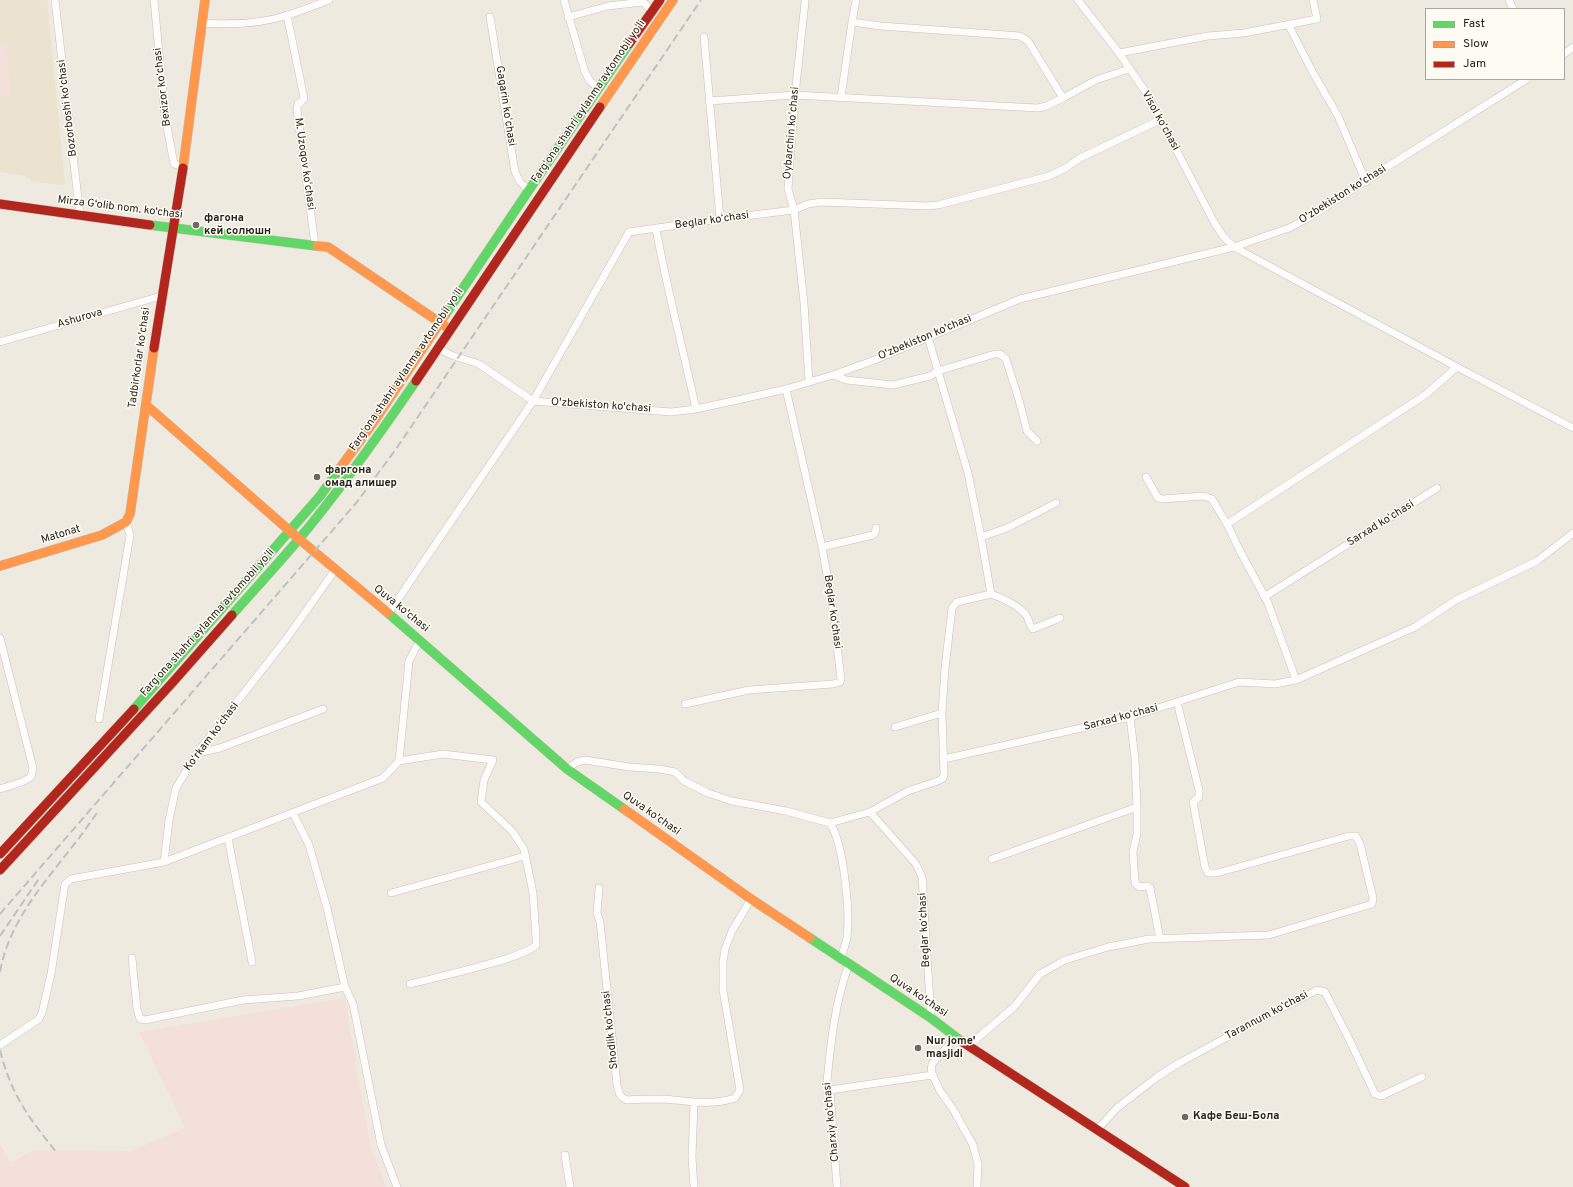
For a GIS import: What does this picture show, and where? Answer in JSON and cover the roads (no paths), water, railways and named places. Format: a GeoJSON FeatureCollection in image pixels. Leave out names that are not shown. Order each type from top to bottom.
{"type":"FeatureCollection","features":[{"type":"Feature","properties":{"kind":"main road","name":"Tadbirkorlar ko'chasi"},"geometry":{"type":"LineString","coordinates":[[126,522],[132,505],[161,296],[174,227],[183,167],[205,0]]}},
{"type":"Feature","properties":{"kind":"main road","name":"Fargʻona shahri aylanma avtomobil yoʻli"},"geometry":{"type":"LineString","coordinates":[[0,854],[154,686],[320,496],[377,417],[529,190],[660,0]]}},
{"type":"Feature","properties":{"kind":"main road","name":"Fargʻona shahri aylanma avtomobil yoʻli"},"geometry":{"type":"LineString","coordinates":[[0,870],[173,682],[299,539],[357,465],[438,348],[673,0]]}},
{"type":"Feature","properties":{"kind":"main road","name":"Mirza G‘olib nom. ko‘chasi"},"geometry":{"type":"LineString","coordinates":[[0,204],[80,216],[315,245],[331,249],[450,330]]}},
{"type":"Feature","properties":{"kind":"main road","name":"Quva ko'chasi"},"geometry":{"type":"LineString","coordinates":[[146,405],[299,539],[420,640],[567,769],[751,899],[931,1018],[968,1046],[1185,1187]]}},
{"type":"Feature","properties":{"kind":"main road","name":"Matonat"},"geometry":{"type":"LineString","coordinates":[[0,566],[102,535],[126,522]]}},
{"type":"Feature","properties":{"kind":"main road"},"geometry":{"type":"LineString","coordinates":[[92,753],[100,761]]}},
{"type":"Feature","properties":{"kind":"street","name":"Bozorboshi ko'chasi"},"geometry":{"type":"LineString","coordinates":[[55,0],[80,216]]}},
{"type":"Feature","properties":{"kind":"street","name":"Bexizor koʻchasi"},"geometry":{"type":"LineString","coordinates":[[154,0],[165,116],[174,164],[183,167]]}},
{"type":"Feature","properties":{"kind":"street"},"geometry":{"type":"LineString","coordinates":[[202,23],[225,25],[250,22],[287,15],[330,0]]}},
{"type":"Feature","properties":{"kind":"street"},"geometry":{"type":"LineString","coordinates":[[564,0],[585,72],[590,81],[599,89]]}},
{"type":"Feature","properties":{"kind":"street"},"geometry":{"type":"LineString","coordinates":[[841,97],[856,0]]}},
{"type":"Feature","properties":{"kind":"street"},"geometry":{"type":"LineString","coordinates":[[1119,53],[1208,36],[1244,33],[1317,19],[1313,0]]}},
{"type":"Feature","properties":{"kind":"street"},"geometry":{"type":"LineString","coordinates":[[568,17],[607,3],[643,1],[652,11]]}},
{"type":"Feature","properties":{"kind":"street","name":"Visol koʻchasi"},"geometry":{"type":"LineString","coordinates":[[1080,1],[1119,53],[1147,94],[1214,222],[1223,236],[1234,247],[1573,428]]}},
{"type":"Feature","properties":{"kind":"street","name":"Oybarchin koʻchasi"},"geometry":{"type":"LineString","coordinates":[[805,2],[795,95],[788,189],[794,210],[804,303],[809,382]]}},
{"type":"Feature","properties":{"kind":"street","name":"M. Uzoqov koʻchasi"},"geometry":{"type":"LineString","coordinates":[[287,15],[304,99],[298,104],[297,110],[315,245]]}},
{"type":"Feature","properties":{"kind":"street","name":"Gagarin koʻchasi"},"geometry":{"type":"LineString","coordinates":[[490,17],[515,172],[520,182],[529,190]]}},
{"type":"Feature","properties":{"kind":"street"},"geometry":{"type":"LineString","coordinates":[[852,22],[881,26],[1020,36],[1028,41],[1063,98]]}},
{"type":"Feature","properties":{"kind":"street"},"geometry":{"type":"LineString","coordinates":[[1288,24],[1312,71],[1338,116],[1366,182]]}},
{"type":"Feature","properties":{"kind":"street"},"geometry":{"type":"LineString","coordinates":[[704,37],[720,219]]}},
{"type":"Feature","properties":{"kind":"street"},"geometry":{"type":"LineString","coordinates":[[1565,53],[1573,47]]}},
{"type":"Feature","properties":{"kind":"street"},"geometry":{"type":"LineString","coordinates":[[709,101],[795,95],[1038,108],[1063,98],[1096,80],[1129,69]]}},
{"type":"Feature","properties":{"kind":"street","name":"O'zbekiston ko'chasi"},"geometry":{"type":"LineString","coordinates":[[533,401],[671,412],[696,409],[786,389],[833,375],[872,361],[1028,297],[1234,247],[1289,228],[1328,207],[1525,80]]}},
{"type":"Feature","properties":{"kind":"street","name":"Beglar koʻchasi"},"geometry":{"type":"LineString","coordinates":[[533,401],[629,232],[794,210],[808,204],[822,202],[927,206],[943,204],[1049,176],[1064,169],[1080,158],[1160,120]]}},
{"type":"Feature","properties":{"kind":"street"},"geometry":{"type":"LineString","coordinates":[[656,229],[667,286],[681,336],[696,409]]}},
{"type":"Feature","properties":{"kind":"street","name":"Ashurova"},"geometry":{"type":"LineString","coordinates":[[0,342],[161,296]]}},
{"type":"Feature","properties":{"kind":"street"},"geometry":{"type":"LineString","coordinates":[[928,337],[968,473],[981,537],[990,594]]}},
{"type":"Feature","properties":{"kind":"street"},"geometry":{"type":"LineString","coordinates":[[388,614],[533,401],[480,364],[451,355],[438,348]]}},
{"type":"Feature","properties":{"kind":"street"},"geometry":{"type":"LineString","coordinates":[[833,375],[846,380],[893,385],[930,376],[938,371],[995,354],[1002,355],[1009,365],[1027,431],[1038,441]]}},
{"type":"Feature","properties":{"kind":"street"},"geometry":{"type":"LineString","coordinates":[[1227,524],[1425,395],[1457,367]]}},
{"type":"Feature","properties":{"kind":"street","name":"Beglar koʻchasi"},"geometry":{"type":"LineString","coordinates":[[685,704],[748,690],[833,684],[840,682],[841,675],[832,603],[822,548],[786,389]]}},
{"type":"Feature","properties":{"kind":"street"},"geometry":{"type":"LineString","coordinates":[[1146,477],[1158,498],[1162,500],[1209,497],[1212,499],[1227,524],[1264,598],[1268,602],[1296,680]]}},
{"type":"Feature","properties":{"kind":"street","name":"Sarxad koʻchasi"},"geometry":{"type":"LineString","coordinates":[[1264,598],[1437,488]]}},
{"type":"Feature","properties":{"kind":"street"},"geometry":{"type":"LineString","coordinates":[[981,537],[1008,528],[1056,503]]}},
{"type":"Feature","properties":{"kind":"street","name":"Tadbirkorlar ko'chasi"},"geometry":{"type":"LineString","coordinates":[[99,718],[130,535],[126,522]]}},
{"type":"Feature","properties":{"kind":"street"},"geometry":{"type":"LineString","coordinates":[[822,548],[872,535],[875,533],[876,528]]}},
{"type":"Feature","properties":{"kind":"street","name":"Sarxad koʻchasi"},"geometry":{"type":"LineString","coordinates":[[944,759],[1130,717],[1239,682],[1275,684],[1296,680],[1415,627],[1456,600],[1537,561],[1573,533]]}},
{"type":"Feature","properties":{"kind":"street","name":"Koʻrkam koʻchasi"},"geometry":{"type":"LineString","coordinates":[[164,862],[169,820],[176,788],[197,753],[287,638],[336,570]]}},
{"type":"Feature","properties":{"kind":"street"},"geometry":{"type":"LineString","coordinates":[[567,769],[577,762],[585,760],[635,768],[659,769],[675,772],[684,781],[708,793],[732,801],[786,811],[830,823],[870,812],[908,791],[941,780],[944,774],[942,713],[945,668],[953,605],[960,601],[990,594],[1002,597],[1018,608],[1026,615],[1033,628],[1060,618]]}},
{"type":"Feature","properties":{"kind":"street"},"geometry":{"type":"LineString","coordinates":[[0,638],[33,768],[31,777],[22,782],[0,789]]}},
{"type":"Feature","properties":{"kind":"street"},"geometry":{"type":"LineString","coordinates":[[0,1045],[39,1019],[42,1013],[51,974],[65,884],[71,879],[164,862],[383,778],[399,761],[410,660],[420,640]]}},
{"type":"Feature","properties":{"kind":"street"},"geometry":{"type":"LineString","coordinates":[[968,1046],[1014,1008],[1040,974],[1065,960],[1108,947],[1149,940],[1269,935],[1372,904],[1373,898],[1360,844],[1356,836],[1349,836],[1217,874],[1208,873],[1205,867],[1193,802],[1199,797],[1199,790],[1177,702]]}},
{"type":"Feature","properties":{"kind":"street"},"geometry":{"type":"LineString","coordinates":[[197,753],[220,748],[323,708]]}},
{"type":"Feature","properties":{"kind":"street"},"geometry":{"type":"LineString","coordinates":[[895,727],[942,713]]}},
{"type":"Feature","properties":{"kind":"street"},"geometry":{"type":"LineString","coordinates":[[1130,717],[1135,759],[1137,807],[1137,834],[1132,852],[1135,883],[1139,887],[1147,886],[1152,891],[1160,939]]}},
{"type":"Feature","properties":{"kind":"street"},"geometry":{"type":"LineString","coordinates":[[399,761],[443,754],[493,760],[484,780],[481,802],[512,831],[524,849],[533,893],[536,938],[536,945],[533,948],[483,966],[410,984]]}},
{"type":"Feature","properties":{"kind":"street"},"geometry":{"type":"LineString","coordinates":[[992,859],[1137,807]]}},
{"type":"Feature","properties":{"kind":"street","name":"Beglar koʻchasi"},"geometry":{"type":"LineString","coordinates":[[870,812],[920,870],[922,877],[931,1018]]}},
{"type":"Feature","properties":{"kind":"street"},"geometry":{"type":"LineString","coordinates":[[293,813],[311,852],[327,908],[345,987],[353,1004],[381,1145],[397,1187]]}},
{"type":"Feature","properties":{"kind":"street"},"geometry":{"type":"LineString","coordinates":[[830,823],[834,830],[845,884],[847,938],[841,958]]}},
{"type":"Feature","properties":{"kind":"street"},"geometry":{"type":"LineString","coordinates":[[228,838],[252,962]]}},
{"type":"Feature","properties":{"kind":"street"},"geometry":{"type":"LineString","coordinates":[[391,893],[525,856]]}},
{"type":"Feature","properties":{"kind":"street","name":"Shodlik koʻchasi"},"geometry":{"type":"LineString","coordinates":[[599,888],[597,913],[600,922],[617,1086],[619,1094],[622,1098],[627,1100],[664,1100],[694,1103],[725,1101],[735,1098],[740,1090],[724,990],[723,962],[725,949],[732,931],[751,899]]}},
{"type":"Feature","properties":{"kind":"street"},"geometry":{"type":"LineString","coordinates":[[132,958],[137,1010],[140,1019],[145,1020],[243,1000],[298,996],[345,987]]}},
{"type":"Feature","properties":{"kind":"street","name":"Charxiy koʻchasi"},"geometry":{"type":"LineString","coordinates":[[837,1187],[830,1090],[826,1081],[833,1022],[842,984],[849,964]]}},
{"type":"Feature","properties":{"kind":"street","name":"Tarannum koʻchasi"},"geometry":{"type":"LineString","coordinates":[[1097,1130],[1117,1108],[1157,1077],[1179,1063],[1257,1020],[1317,990],[1325,992],[1375,1094],[1382,1096],[1422,1077]]}},
{"type":"Feature","properties":{"kind":"street"},"geometry":{"type":"LineString","coordinates":[[956,1037],[930,1068],[940,1091],[953,1109],[973,1145],[978,1164],[977,1187]]}},
{"type":"Feature","properties":{"kind":"street"},"geometry":{"type":"LineString","coordinates":[[830,1090],[932,1075]]}},
{"type":"Feature","properties":{"kind":"street"},"geometry":{"type":"LineString","coordinates":[[694,1103],[692,1157],[694,1187]]}},
{"type":"Feature","properties":{"kind":"street"},"geometry":{"type":"LineString","coordinates":[[565,1155],[570,1187]]}},
{"type":"Feature","properties":{"kind":"railway"},"geometry":{"type":"LineString","coordinates":[[0,914],[357,502],[396,449],[701,0]]}},
{"type":"Feature","properties":{"kind":"railway"},"geometry":{"type":"LineString","coordinates":[[0,972],[11,936],[20,919],[41,887],[99,810]]}},
{"type":"Feature","properties":{"kind":"railway"},"geometry":{"type":"LineString","coordinates":[[0,936],[40,877]]}},
{"type":"Feature","properties":{"kind":"railway"},"geometry":{"type":"LineString","coordinates":[[0,1050],[4,1066],[15,1093],[30,1117],[57,1153]]}},
{"type":"Feature","properties":{"kind":"place","name":"фагона кей солюшн"},"geometry":{"type":"Point","coordinates":[196,225]}},
{"type":"Feature","properties":{"kind":"place","name":"фаргона омад алишер"},"geometry":{"type":"Point","coordinates":[317,477]}},
{"type":"Feature","properties":{"kind":"place","name":"Nur jome' masjidi"},"geometry":{"type":"Point","coordinates":[918,1048]}},
{"type":"Feature","properties":{"kind":"place","name":"Кафе Беш-Бола"},"geometry":{"type":"Point","coordinates":[1185,1117]}}]}
